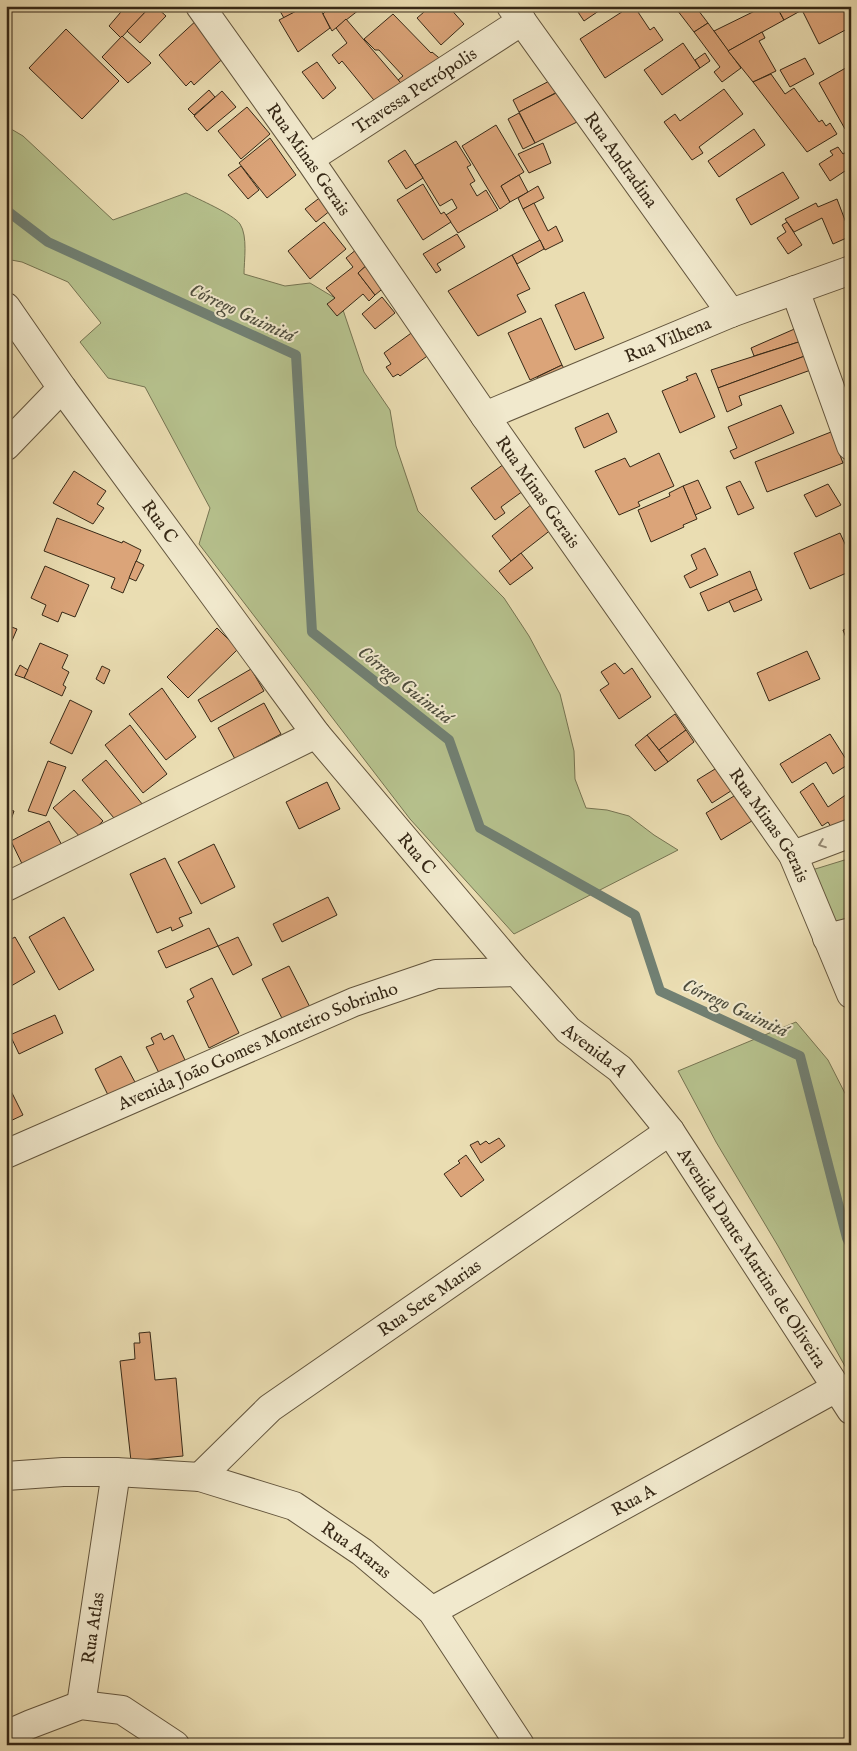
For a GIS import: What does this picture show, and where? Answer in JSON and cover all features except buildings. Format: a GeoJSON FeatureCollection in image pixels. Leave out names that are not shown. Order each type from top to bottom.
{"type":"FeatureCollection","features":[{"type":"Feature","properties":{"kind":"street","name":"Rua Minas Gerais"},"geometry":{"type":"LineString","coordinates":[[200,6],[309,159],[792,855],[839,935],[851,994]]}},
{"type":"Feature","properties":{"kind":"street","name":"Travessa Petrópolis"},"geometry":{"type":"LineString","coordinates":[[309,159],[516,14]]}},
{"type":"Feature","properties":{"kind":"street","name":"Rua Andradina"},"geometry":{"type":"LineString","coordinates":[[516,14],[731,312]]}},
{"type":"Feature","properties":{"kind":"street","name":"Rua Vilhena"},"geometry":{"type":"LineString","coordinates":[[486,416],[731,312],[851,270]]}},
{"type":"Feature","properties":{"kind":"street"},"geometry":{"type":"LineString","coordinates":[[795,290],[851,446]]}},
{"type":"Feature","properties":{"kind":"street","name":"Rua C"},"geometry":{"type":"LineString","coordinates":[[6,307],[62,388],[316,734],[517,972]]}},
{"type":"Feature","properties":{"kind":"street"},"geometry":{"type":"LineString","coordinates":[[6,446],[62,388]]}},
{"type":"Feature","properties":{"kind":"street"},"geometry":{"type":"LineString","coordinates":[[6,887],[316,734]]}},
{"type":"Feature","properties":{"kind":"street"},"geometry":{"type":"LineString","coordinates":[[792,855],[851,833]]}},
{"type":"Feature","properties":{"kind":"street","name":"Avenida A"},"geometry":{"type":"LineString","coordinates":[[517,972],[568,1030],[620,1069],[670,1131]]}},
{"type":"Feature","properties":{"kind":"street","name":"Avenida João Gomes Monteiro Sobrinho"},"geometry":{"type":"LineString","coordinates":[[6,1154],[354,1002],[436,974],[517,972]]}},
{"type":"Feature","properties":{"kind":"street","name":"Avenida Dante Martins de Oliveira"},"geometry":{"type":"LineString","coordinates":[[670,1131],[843,1399]]}},
{"type":"Feature","properties":{"kind":"street","name":"Rua Sete Marias"},"geometry":{"type":"LineString","coordinates":[[200,1477],[270,1408],[670,1131]]}},
{"type":"Feature","properties":{"kind":"street","name":"Rua A"},"geometry":{"type":"LineString","coordinates":[[432,1612],[843,1399]]}},
{"type":"Feature","properties":{"kind":"street","name":"Rua Araras"},"geometry":{"type":"LineString","coordinates":[[6,1476],[63,1472],[116,1472],[200,1477],[294,1506],[362,1552],[432,1612],[520,1745]]}},
{"type":"Feature","properties":{"kind":"street","name":"Rua Atlas"},"geometry":{"type":"LineString","coordinates":[[81,1705],[116,1472]]}},
{"type":"Feature","properties":{"kind":"street"},"geometry":{"type":"LineString","coordinates":[[6,1735],[81,1705],[122,1710],[175,1745]]}},
{"type":"Feature","properties":{"kind":"green space"},"geometry":{"type":"Polygon","coordinates":[[[6,126],[23,136],[113,220],[186,193],[223,211],[240,224],[245,242],[244,274],[285,286],[310,283],[340,301],[364,372],[390,410],[396,446],[418,511],[504,598],[529,636],[560,694],[574,751],[575,779],[586,808],[607,810],[629,816],[678,850],[514,934],[410,819],[199,544],[210,508],[145,387],[108,378],[80,342],[101,323],[68,282],[22,262],[6,259],[6,126]]]}},
{"type":"Feature","properties":{"kind":"green space"},"geometry":{"type":"Polygon","coordinates":[[[851,858],[851,924],[837,928],[812,870],[851,858]]]}},
{"type":"Feature","properties":{"kind":"green space"},"geometry":{"type":"Polygon","coordinates":[[[796,1022],[828,1060],[851,1105],[851,1377],[778,1246],[716,1142],[678,1071],[796,1022]]]}},
{"type":"Feature","properties":{"kind":"waterway","name":"Córrego Guimitá"},"geometry":{"type":"LineString","coordinates":[[6,210],[48,242],[296,355],[312,632],[449,740],[480,828],[635,915],[660,991],[800,1056],[847,1238],[851,1246]]}}]}
